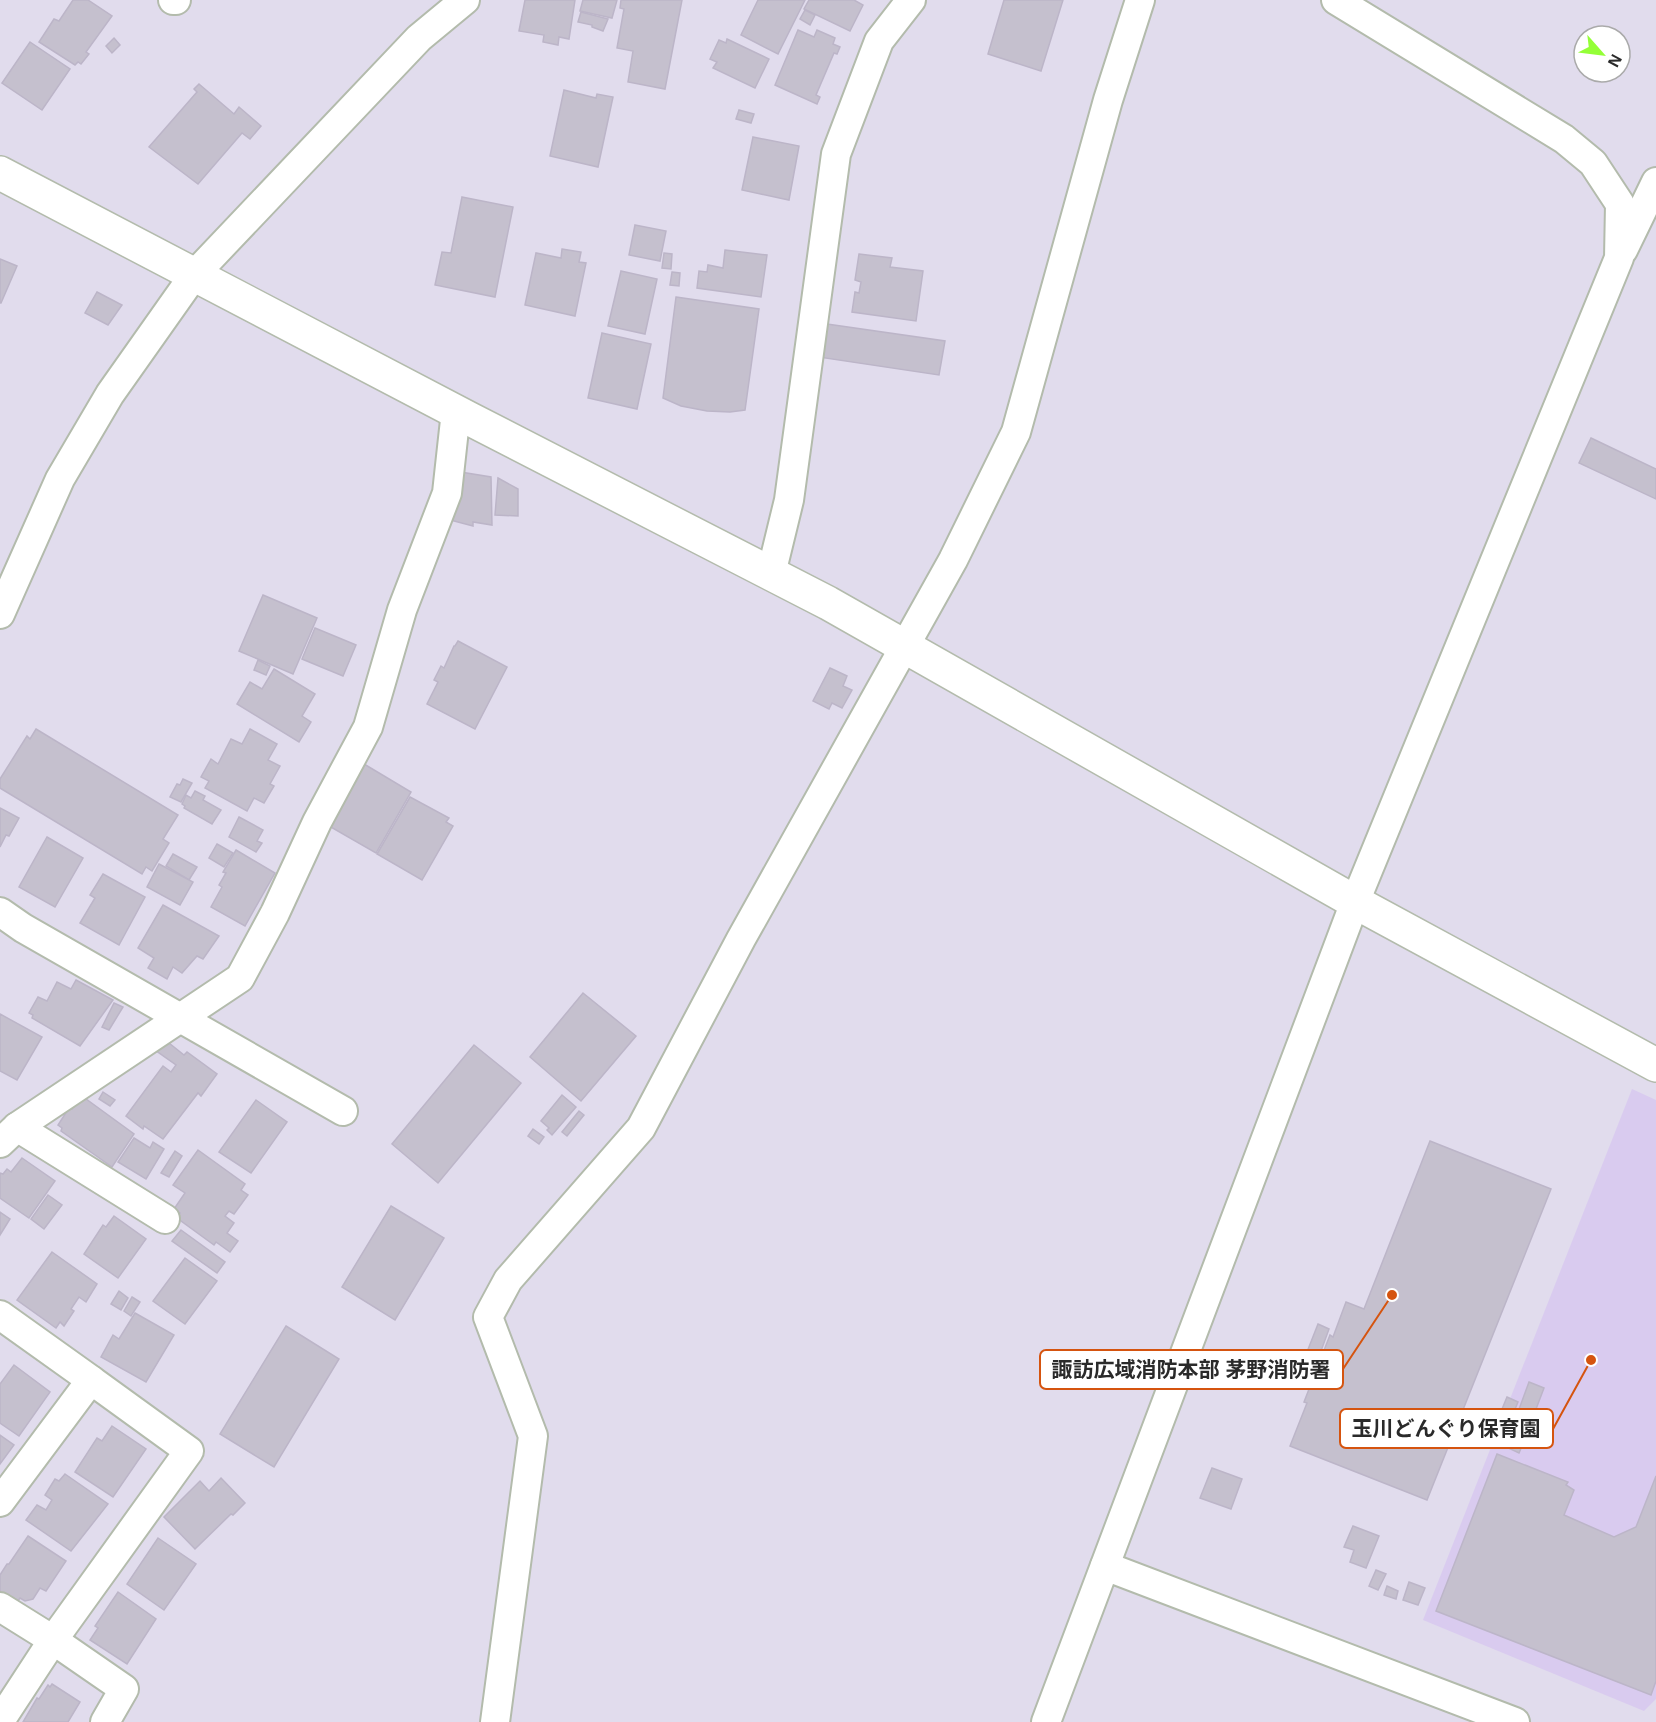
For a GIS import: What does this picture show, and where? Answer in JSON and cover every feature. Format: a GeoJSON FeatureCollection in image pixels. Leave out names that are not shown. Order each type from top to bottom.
{"type":"FeatureCollection","features":[{"type":"Feature","properties":{"kind":"street"},"geometry":{"type":"LineString","coordinates":[[0,614],[60,479],[110,394],[194,274],[419,38],[465,0]]}},
{"type":"Feature","properties":{"kind":"street"},"geometry":{"type":"LineString","coordinates":[[771,574],[789,500],[836,154],[879,40],[911,0]]}},
{"type":"Feature","properties":{"kind":"street"},"geometry":{"type":"LineString","coordinates":[[495,1722],[533,1436],[488,1317],[508,1280],[641,1128],[741,939],[953,560],[1016,432],[1108,100],[1140,0]]}},
{"type":"Feature","properties":{"kind":"street"},"geometry":{"type":"LineString","coordinates":[[1336,0],[1564,139],[1593,163],[1620,204],[1619,258]]}},
{"type":"Feature","properties":{"kind":"street"},"geometry":{"type":"LineString","coordinates":[[0,173],[828,603],[1355,902],[1656,1065]]}},
{"type":"Feature","properties":{"kind":"street"},"geometry":{"type":"LineString","coordinates":[[1046,1722],[1355,902],[1619,258],[1656,182]]}},
{"type":"Feature","properties":{"kind":"street"},"geometry":{"type":"LineString","coordinates":[[165,1219],[8,1135],[240,978],[275,913],[317,822],[368,727],[402,610],[447,493],[456,411]]}},
{"type":"Feature","properties":{"kind":"street"},"geometry":{"type":"LineString","coordinates":[[0,912],[23,928],[343,1111]]}},
{"type":"Feature","properties":{"kind":"street"},"geometry":{"type":"LineString","coordinates":[[0,1721],[53,1640],[189,1451],[91,1380],[5,1328]]}},
{"type":"Feature","properties":{"kind":"street"},"geometry":{"type":"LineString","coordinates":[[0,1502],[91,1380]]}},
{"type":"Feature","properties":{"kind":"street"},"geometry":{"type":"LineString","coordinates":[[1105,1566],[1515,1722]]}},
{"type":"Feature","properties":{"kind":"street"},"geometry":{"type":"LineString","coordinates":[[0,1607],[124,1689],[105,1722]]}},
{"type":"Feature","properties":{"kind":"shaded area"},"geometry":{"type":"Polygon","coordinates":[[[1632,1089],[1656,1100],[1656,1699],[1644,1711],[1423,1620],[1632,1089]]]}},
{"type":"Feature","properties":{"kind":"building"},"geometry":{"type":"Polygon","coordinates":[[[73,0],[88,0],[112,16],[86,52],[89,54],[81,64],[78,62],[75,65],[39,42],[54,19],[59,21],[73,0]]]}},
{"type":"Feature","properties":{"kind":"building"},"geometry":{"type":"Polygon","coordinates":[[[525,0],[575,0],[569,39],[559,37],[558,45],[543,42],[544,35],[519,31],[525,0]]]}},
{"type":"Feature","properties":{"kind":"building"},"geometry":{"type":"Polygon","coordinates":[[[583,0],[617,0],[612,18],[580,11],[583,0]]]}},
{"type":"Feature","properties":{"kind":"building"},"geometry":{"type":"Polygon","coordinates":[[[621,0],[682,0],[665,89],[628,82],[633,51],[617,48],[624,9],[620,8],[621,0]]]}},
{"type":"Feature","properties":{"kind":"building"},"geometry":{"type":"Polygon","coordinates":[[[758,0],[805,0],[778,54],[741,35],[758,0]]]}},
{"type":"Feature","properties":{"kind":"building"},"geometry":{"type":"Polygon","coordinates":[[[809,0],[854,0],[863,5],[850,31],[804,9],[809,0]]]}},
{"type":"Feature","properties":{"kind":"building"},"geometry":{"type":"Polygon","coordinates":[[[1004,0],[1063,0],[1041,71],[988,54],[1004,0]]]}},
{"type":"Feature","properties":{"kind":"building"},"geometry":{"type":"Polygon","coordinates":[[[805,10],[815,15],[810,25],[800,19],[805,10]]]}},
{"type":"Feature","properties":{"kind":"building"},"geometry":{"type":"Polygon","coordinates":[[[581,12],[608,19],[603,31],[592,25],[578,22],[581,12]]]}},
{"type":"Feature","properties":{"kind":"building"},"geometry":{"type":"Polygon","coordinates":[[[798,30],[814,37],[817,30],[835,38],[833,44],[840,47],[837,54],[834,53],[816,95],[820,97],[817,104],[775,85],[798,30]]]}},
{"type":"Feature","properties":{"kind":"building"},"geometry":{"type":"Polygon","coordinates":[[[114,38],[120,45],[112,53],[106,46],[114,38]]]}},
{"type":"Feature","properties":{"kind":"building"},"geometry":{"type":"Polygon","coordinates":[[[727,39],[769,59],[755,88],[713,68],[717,62],[710,59],[719,40],[726,43],[727,39]]]}},
{"type":"Feature","properties":{"kind":"building"},"geometry":{"type":"Polygon","coordinates":[[[30,42],[70,69],[42,110],[2,83],[30,42]]]}},
{"type":"Feature","properties":{"kind":"building"},"geometry":{"type":"Polygon","coordinates":[[[199,84],[234,114],[239,107],[261,126],[250,139],[242,133],[198,184],[149,147],[197,92],[194,89],[199,84]]]}},
{"type":"Feature","properties":{"kind":"building"},"geometry":{"type":"Polygon","coordinates":[[[564,90],[596,98],[597,94],[613,97],[598,167],[550,156],[564,90]]]}},
{"type":"Feature","properties":{"kind":"building"},"geometry":{"type":"Polygon","coordinates":[[[739,110],[754,114],[751,123],[736,119],[739,110]]]}},
{"type":"Feature","properties":{"kind":"building"},"geometry":{"type":"Polygon","coordinates":[[[753,137],[799,146],[789,200],[742,190],[753,137]]]}},
{"type":"Feature","properties":{"kind":"building"},"geometry":{"type":"Polygon","coordinates":[[[462,197],[513,207],[495,297],[435,285],[442,252],[451,253],[462,197]]]}},
{"type":"Feature","properties":{"kind":"building"},"geometry":{"type":"Polygon","coordinates":[[[635,225],[666,231],[660,261],[629,255],[635,225]]]}},
{"type":"Feature","properties":{"kind":"building"},"geometry":{"type":"Polygon","coordinates":[[[562,249],[581,252],[579,262],[586,263],[575,316],[525,305],[536,253],[561,258],[562,249]]]}},
{"type":"Feature","properties":{"kind":"building"},"geometry":{"type":"Polygon","coordinates":[[[725,250],[767,255],[761,297],[697,288],[699,271],[707,272],[708,265],[723,268],[725,250]]]}},
{"type":"Feature","properties":{"kind":"building"},"geometry":{"type":"Polygon","coordinates":[[[664,253],[672,254],[671,269],[662,268],[664,253]]]}},
{"type":"Feature","properties":{"kind":"building"},"geometry":{"type":"Polygon","coordinates":[[[859,254],[892,258],[890,267],[923,271],[916,321],[852,312],[855,292],[859,293],[861,282],[855,280],[859,254]]]}},
{"type":"Feature","properties":{"kind":"building"},"geometry":{"type":"Polygon","coordinates":[[[0,259],[17,266],[1,303],[0,303],[0,259]]]}},
{"type":"Feature","properties":{"kind":"building"},"geometry":{"type":"Polygon","coordinates":[[[621,271],[657,279],[645,334],[608,326],[621,271]]]}},
{"type":"Feature","properties":{"kind":"building"},"geometry":{"type":"Polygon","coordinates":[[[672,272],[680,273],[679,286],[670,285],[672,272]]]}},
{"type":"Feature","properties":{"kind":"building"},"geometry":{"type":"Polygon","coordinates":[[[97,292],[122,305],[108,325],[85,313],[97,292]]]}},
{"type":"Feature","properties":{"kind":"building"},"geometry":{"type":"Polygon","coordinates":[[[676,297],[759,309],[745,410],[707,411],[681,406],[663,398],[676,297]]]}},
{"type":"Feature","properties":{"kind":"building"},"geometry":{"type":"Polygon","coordinates":[[[813,322],[945,341],[939,375],[805,355],[813,322]]]}},
{"type":"Feature","properties":{"kind":"building"},"geometry":{"type":"Polygon","coordinates":[[[602,333],[651,344],[637,409],[588,398],[602,333]]]}},
{"type":"Feature","properties":{"kind":"building"},"geometry":{"type":"Polygon","coordinates":[[[1591,438],[1656,469],[1656,499],[1579,463],[1591,438]]]}},
{"type":"Feature","properties":{"kind":"building"},"geometry":{"type":"Polygon","coordinates":[[[442,469],[491,477],[492,525],[473,522],[473,526],[435,516],[442,469]]]}},
{"type":"Feature","properties":{"kind":"building"},"geometry":{"type":"Polygon","coordinates":[[[498,478],[518,489],[518,516],[495,515],[498,478]]]}},
{"type":"Feature","properties":{"kind":"building"},"geometry":{"type":"Polygon","coordinates":[[[263,595],[317,618],[293,674],[239,651],[263,595]]]}},
{"type":"Feature","properties":{"kind":"building"},"geometry":{"type":"Polygon","coordinates":[[[315,628],[356,645],[343,676],[302,659],[315,628]]]}},
{"type":"Feature","properties":{"kind":"building"},"geometry":{"type":"Polygon","coordinates":[[[458,641],[507,667],[475,729],[427,704],[438,682],[434,680],[441,666],[444,668],[458,641]]]}},
{"type":"Feature","properties":{"kind":"building"},"geometry":{"type":"Polygon","coordinates":[[[258,660],[270,666],[266,675],[254,670],[258,660]]]}},
{"type":"Feature","properties":{"kind":"building"},"geometry":{"type":"Polygon","coordinates":[[[830,668],[847,676],[843,686],[852,690],[842,708],[832,703],[829,709],[813,701],[830,668]]]}},
{"type":"Feature","properties":{"kind":"building"},"geometry":{"type":"Polygon","coordinates":[[[274,669],[315,694],[302,716],[311,722],[299,742],[237,704],[250,682],[262,689],[274,669]]]}},
{"type":"Feature","properties":{"kind":"building"},"geometry":{"type":"Polygon","coordinates":[[[36,729],[178,815],[163,839],[169,843],[152,871],[146,867],[142,874],[0,788],[0,779],[27,736],[30,739],[36,729]]]}},
{"type":"Feature","properties":{"kind":"building"},"geometry":{"type":"Polygon","coordinates":[[[250,729],[277,744],[268,760],[280,766],[270,784],[274,786],[264,803],[254,798],[247,811],[205,788],[209,781],[201,777],[211,759],[218,764],[231,739],[242,744],[250,729]]]}},
{"type":"Feature","properties":{"kind":"building"},"geometry":{"type":"Polygon","coordinates":[[[364,764],[411,792],[376,853],[329,826],[364,764]]]}},
{"type":"Feature","properties":{"kind":"building"},"geometry":{"type":"Polygon","coordinates":[[[183,779],[192,783],[181,802],[170,797],[177,784],[180,785],[183,779]]]}},
{"type":"Feature","properties":{"kind":"building"},"geometry":{"type":"Polygon","coordinates":[[[195,791],[205,796],[203,800],[221,810],[212,824],[184,808],[182,804],[186,795],[191,798],[195,791]]]}},
{"type":"Feature","properties":{"kind":"building"},"geometry":{"type":"Polygon","coordinates":[[[410,797],[449,818],[446,822],[453,826],[422,880],[377,854],[410,797]]]}},
{"type":"Feature","properties":{"kind":"building"},"geometry":{"type":"Polygon","coordinates":[[[0,808],[19,818],[0,847],[0,808]]]}},
{"type":"Feature","properties":{"kind":"building"},"geometry":{"type":"Polygon","coordinates":[[[239,817],[263,830],[257,841],[262,843],[256,852],[229,837],[239,817]]]}},
{"type":"Feature","properties":{"kind":"building"},"geometry":{"type":"Polygon","coordinates":[[[47,837],[83,858],[55,907],[19,887],[47,837]]]}},
{"type":"Feature","properties":{"kind":"building"},"geometry":{"type":"Polygon","coordinates":[[[217,844],[233,853],[224,867],[209,858],[217,844]]]}},
{"type":"Feature","properties":{"kind":"building"},"geometry":{"type":"Polygon","coordinates":[[[236,850],[275,873],[245,926],[211,907],[222,887],[219,885],[226,873],[223,872],[236,850]]]}},
{"type":"Feature","properties":{"kind":"building"},"geometry":{"type":"Polygon","coordinates":[[[173,854],[197,867],[189,880],[166,866],[173,854]]]}},
{"type":"Feature","properties":{"kind":"building"},"geometry":{"type":"Polygon","coordinates":[[[159,864],[193,882],[180,905],[147,887],[159,864]]]}},
{"type":"Feature","properties":{"kind":"building"},"geometry":{"type":"Polygon","coordinates":[[[103,874],[145,897],[119,945],[80,923],[95,898],[90,895],[103,874]]]}},
{"type":"Feature","properties":{"kind":"building"},"geometry":{"type":"Polygon","coordinates":[[[163,905],[219,936],[203,959],[197,956],[182,973],[173,967],[167,979],[148,968],[154,958],[138,948],[163,905]]]}},
{"type":"Feature","properties":{"kind":"building"},"geometry":{"type":"Polygon","coordinates":[[[76,980],[113,1000],[80,1046],[32,1018],[33,1015],[29,1013],[38,997],[47,1001],[57,982],[71,989],[76,980]]]}},
{"type":"Feature","properties":{"kind":"building"},"geometry":{"type":"Polygon","coordinates":[[[583,993],[636,1036],[581,1101],[530,1057],[583,993]]]}},
{"type":"Feature","properties":{"kind":"building"},"geometry":{"type":"Polygon","coordinates":[[[114,1003],[123,1007],[109,1030],[102,1027],[114,1003]]]}},
{"type":"Feature","properties":{"kind":"building"},"geometry":{"type":"Polygon","coordinates":[[[0,1014],[42,1037],[17,1080],[0,1071],[0,1014]]]}},
{"type":"Feature","properties":{"kind":"building"},"geometry":{"type":"Polygon","coordinates":[[[164,1039],[184,1055],[187,1052],[217,1074],[201,1096],[198,1093],[163,1139],[144,1126],[143,1129],[126,1116],[163,1066],[171,1072],[176,1065],[155,1050],[164,1039]]]}},
{"type":"Feature","properties":{"kind":"building"},"geometry":{"type":"Polygon","coordinates":[[[474,1045],[521,1083],[438,1183],[392,1144],[474,1045]]]}},
{"type":"Feature","properties":{"kind":"building"},"geometry":{"type":"Polygon","coordinates":[[[103,1092],[115,1100],[110,1106],[99,1099],[103,1092]]]}},
{"type":"Feature","properties":{"kind":"building"},"geometry":{"type":"Polygon","coordinates":[[[562,1095],[576,1107],[552,1135],[547,1130],[549,1128],[541,1121],[562,1095]]]}},
{"type":"Feature","properties":{"kind":"building"},"geometry":{"type":"Polygon","coordinates":[[[82,1096],[134,1134],[112,1167],[61,1131],[62,1128],[58,1125],[69,1108],[72,1109],[82,1096]]]}},
{"type":"Feature","properties":{"kind":"building"},"geometry":{"type":"Polygon","coordinates":[[[256,1100],[287,1122],[251,1173],[219,1152],[256,1100]]]}},
{"type":"Feature","properties":{"kind":"building"},"geometry":{"type":"Polygon","coordinates":[[[579,1111],[584,1115],[567,1136],[562,1132],[579,1111]]]}},
{"type":"Feature","properties":{"kind":"building"},"geometry":{"type":"Polygon","coordinates":[[[533,1129],[544,1137],[539,1144],[528,1136],[533,1129]]]}},
{"type":"Feature","properties":{"kind":"building"},"geometry":{"type":"Polygon","coordinates":[[[134,1138],[150,1148],[153,1142],[164,1149],[146,1179],[118,1162],[134,1138]]]}},
{"type":"Feature","properties":{"kind":"building"},"geometry":{"type":"Polygon","coordinates":[[[1430,1141],[1551,1189],[1427,1500],[1290,1446],[1330,1335],[1333,1337],[1346,1302],[1364,1309],[1430,1141]]]}},
{"type":"Feature","properties":{"kind":"building"},"geometry":{"type":"Polygon","coordinates":[[[198,1150],[245,1184],[241,1190],[248,1195],[234,1214],[229,1211],[225,1216],[234,1223],[227,1233],[238,1241],[230,1252],[216,1242],[214,1245],[177,1218],[180,1213],[174,1209],[185,1193],[173,1185],[198,1150]]]}},
{"type":"Feature","properties":{"kind":"building"},"geometry":{"type":"Polygon","coordinates":[[[175,1151],[182,1156],[169,1177],[161,1173],[175,1151]]]}},
{"type":"Feature","properties":{"kind":"building"},"geometry":{"type":"Polygon","coordinates":[[[22,1158],[55,1181],[29,1218],[0,1198],[0,1173],[3,1174],[7,1169],[11,1172],[22,1158]]]}},
{"type":"Feature","properties":{"kind":"building"},"geometry":{"type":"Polygon","coordinates":[[[48,1195],[62,1205],[44,1229],[31,1219],[48,1195]]]}},
{"type":"Feature","properties":{"kind":"building"},"geometry":{"type":"Polygon","coordinates":[[[391,1206],[444,1238],[395,1320],[342,1287],[391,1206]]]}},
{"type":"Feature","properties":{"kind":"building"},"geometry":{"type":"Polygon","coordinates":[[[0,1212],[10,1219],[0,1235],[0,1212]]]}},
{"type":"Feature","properties":{"kind":"building"},"geometry":{"type":"Polygon","coordinates":[[[114,1216],[146,1239],[118,1278],[84,1254],[103,1225],[106,1227],[114,1216]]]}},
{"type":"Feature","properties":{"kind":"building"},"geometry":{"type":"Polygon","coordinates":[[[181,1230],[225,1262],[217,1273],[172,1241],[181,1230]]]}},
{"type":"Feature","properties":{"kind":"building"},"geometry":{"type":"Polygon","coordinates":[[[52,1252],[97,1284],[86,1302],[79,1297],[71,1309],[74,1311],[64,1326],[60,1322],[56,1328],[17,1300],[52,1252]]]}},
{"type":"Feature","properties":{"kind":"building"},"geometry":{"type":"Polygon","coordinates":[[[185,1258],[217,1281],[185,1324],[153,1301],[185,1258]]]}},
{"type":"Feature","properties":{"kind":"building"},"geometry":{"type":"Polygon","coordinates":[[[119,1291],[128,1298],[121,1310],[111,1304],[119,1291]]]}},
{"type":"Feature","properties":{"kind":"building"},"geometry":{"type":"Polygon","coordinates":[[[132,1297],[140,1302],[131,1316],[124,1311],[132,1297]]]}},
{"type":"Feature","properties":{"kind":"building"},"geometry":{"type":"Polygon","coordinates":[[[135,1313],[174,1335],[146,1382],[101,1357],[113,1335],[119,1339],[135,1313]]]}},
{"type":"Feature","properties":{"kind":"building"},"geometry":{"type":"Polygon","coordinates":[[[1318,1324],[1329,1329],[1317,1362],[1305,1357],[1318,1324]]]}},
{"type":"Feature","properties":{"kind":"building"},"geometry":{"type":"Polygon","coordinates":[[[286,1326],[339,1359],[274,1467],[220,1434],[286,1326]]]}},
{"type":"Feature","properties":{"kind":"building"},"geometry":{"type":"Polygon","coordinates":[[[14,1365],[50,1392],[19,1436],[0,1423],[0,1384],[14,1365]]]}},
{"type":"Feature","properties":{"kind":"building"},"geometry":{"type":"Polygon","coordinates":[[[1529,1382],[1544,1388],[1533,1417],[1518,1412],[1529,1382]]]}},
{"type":"Feature","properties":{"kind":"building"},"geometry":{"type":"Polygon","coordinates":[[[1507,1397],[1518,1402],[1506,1431],[1495,1426],[1507,1397]]]}},
{"type":"Feature","properties":{"kind":"building"},"geometry":{"type":"Polygon","coordinates":[[[1518,1413],[1533,1420],[1519,1453],[1504,1446],[1518,1413]]]}},
{"type":"Feature","properties":{"kind":"building"},"geometry":{"type":"Polygon","coordinates":[[[112,1426],[146,1449],[113,1497],[75,1472],[97,1438],[102,1441],[112,1426]]]}},
{"type":"Feature","properties":{"kind":"building"},"geometry":{"type":"Polygon","coordinates":[[[0,1435],[14,1445],[0,1464],[0,1435]]]}},
{"type":"Feature","properties":{"kind":"building"},"geometry":{"type":"Polygon","coordinates":[[[1497,1454],[1568,1482],[1566,1485],[1574,1490],[1564,1515],[1614,1537],[1636,1527],[1656,1476],[1656,1681],[1651,1695],[1436,1611],[1497,1454]]]}},
{"type":"Feature","properties":{"kind":"building"},"geometry":{"type":"Polygon","coordinates":[[[1212,1468],[1242,1479],[1231,1509],[1200,1498],[1212,1468]]]}},
{"type":"Feature","properties":{"kind":"building"},"geometry":{"type":"Polygon","coordinates":[[[65,1474],[108,1504],[71,1551],[26,1520],[37,1505],[46,1510],[52,1500],[45,1495],[55,1479],[59,1481],[65,1474]]]}},
{"type":"Feature","properties":{"kind":"building"},"geometry":{"type":"Polygon","coordinates":[[[221,1478],[245,1503],[195,1549],[164,1517],[200,1481],[209,1491],[221,1478]]]}},
{"type":"Feature","properties":{"kind":"building"},"geometry":{"type":"Polygon","coordinates":[[[1353,1526],[1379,1536],[1366,1568],[1350,1562],[1354,1550],[1344,1547],[1353,1526]]]}},
{"type":"Feature","properties":{"kind":"building"},"geometry":{"type":"Polygon","coordinates":[[[28,1536],[66,1561],[46,1591],[40,1588],[33,1599],[25,1601],[20,1598],[15,1605],[0,1596],[0,1575],[28,1536]]]}},
{"type":"Feature","properties":{"kind":"building"},"geometry":{"type":"Polygon","coordinates":[[[158,1538],[196,1564],[164,1610],[127,1584],[158,1538]]]}},
{"type":"Feature","properties":{"kind":"building"},"geometry":{"type":"Polygon","coordinates":[[[1376,1570],[1386,1574],[1378,1590],[1369,1586],[1376,1570]]]}},
{"type":"Feature","properties":{"kind":"building"},"geometry":{"type":"Polygon","coordinates":[[[1409,1582],[1425,1588],[1418,1605],[1403,1600],[1409,1582]]]}},
{"type":"Feature","properties":{"kind":"building"},"geometry":{"type":"Polygon","coordinates":[[[1387,1586],[1398,1591],[1396,1599],[1384,1595],[1387,1586]]]}},
{"type":"Feature","properties":{"kind":"building"},"geometry":{"type":"Polygon","coordinates":[[[118,1592],[156,1619],[127,1664],[90,1640],[98,1628],[95,1626],[118,1592]]]}},
{"type":"Feature","properties":{"kind":"building"},"geometry":{"type":"Polygon","coordinates":[[[52,1684],[80,1702],[68,1722],[23,1722],[37,1698],[39,1699],[48,1685],[50,1687],[52,1684]]]}},
{"type":"Feature","properties":{"kind":"place","name":"諏訪広域消防本部 茅野消防署"},"geometry":{"type":"Point","coordinates":[1392,1295]}},
{"type":"Feature","properties":{"kind":"place","name":"玉川どんぐり保育園"},"geometry":{"type":"Point","coordinates":[1591,1360]}}]}
